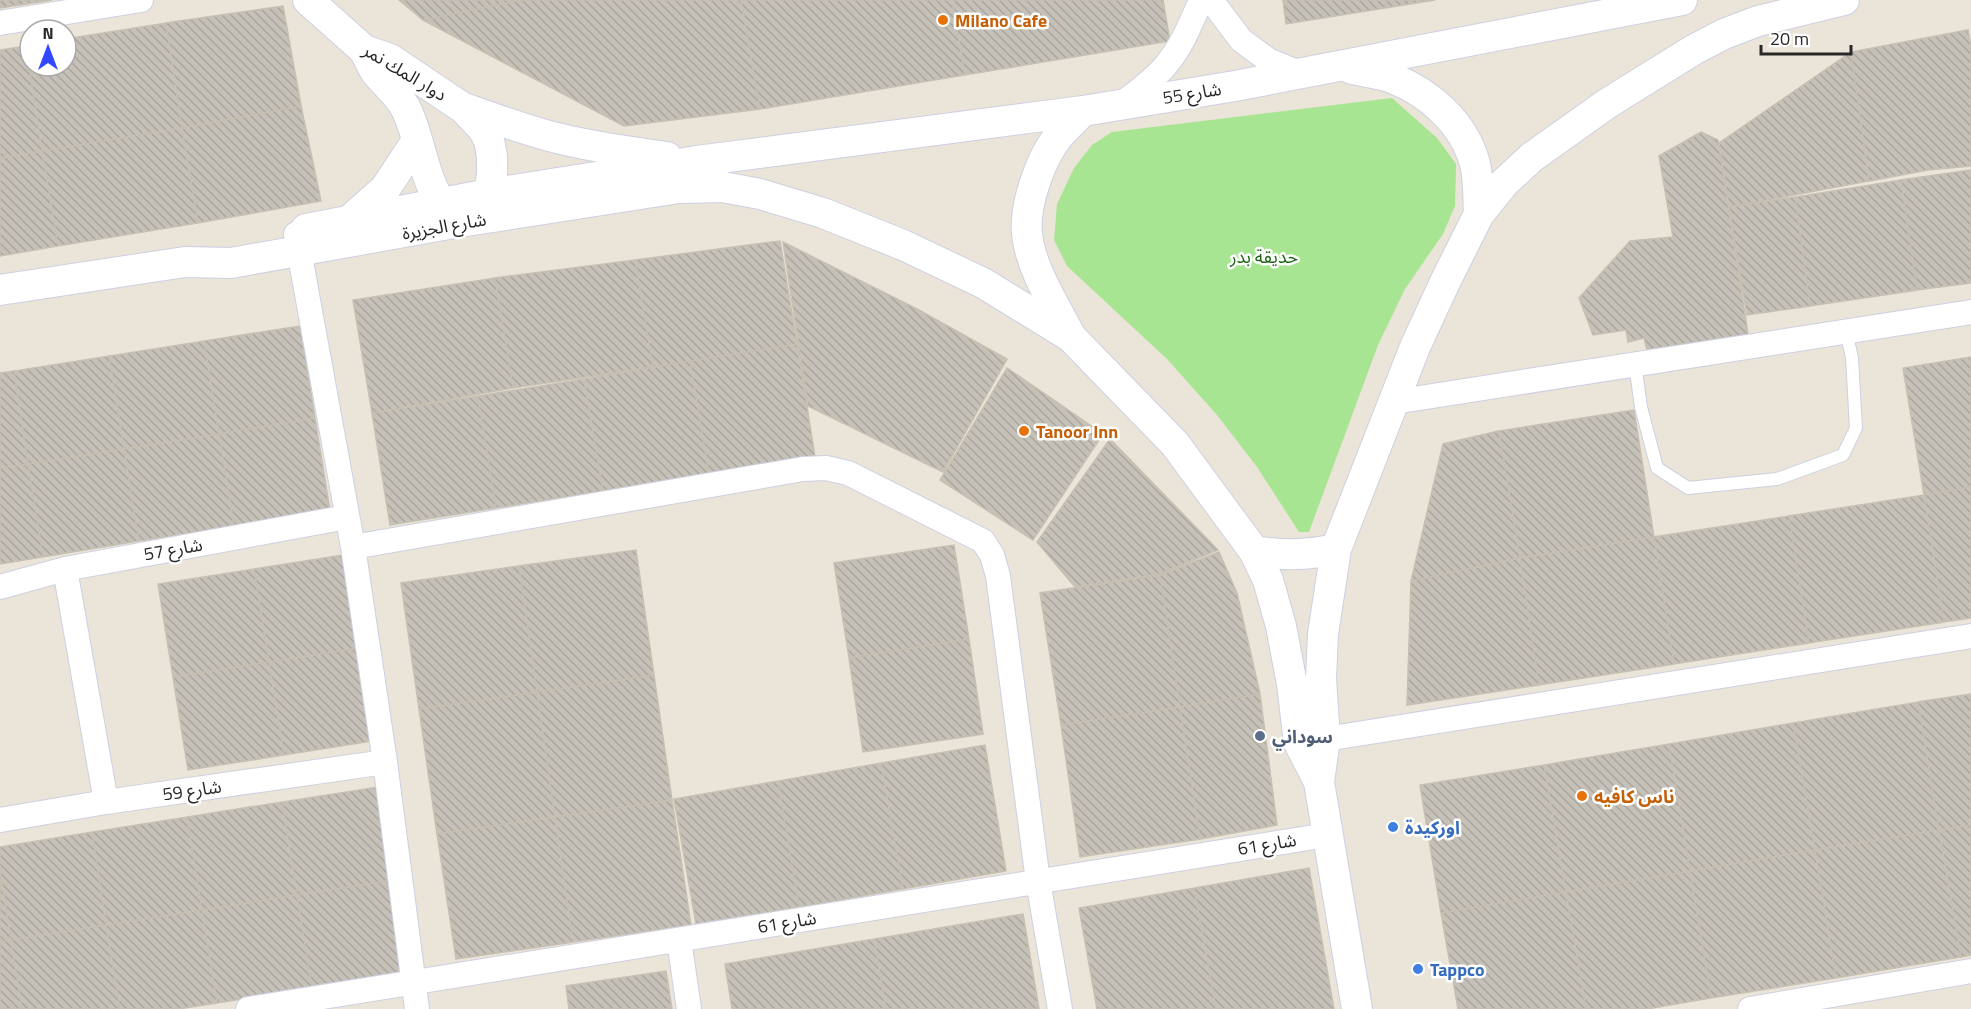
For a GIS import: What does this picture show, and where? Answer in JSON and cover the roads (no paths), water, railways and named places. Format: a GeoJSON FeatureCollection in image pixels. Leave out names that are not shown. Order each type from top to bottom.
{"type":"FeatureCollection","features":[{"type":"Feature","properties":{"kind":"street"},"geometry":{"type":"LineString","coordinates":[[0,22],[141,0]]}},
{"type":"Feature","properties":{"kind":"street","name":"دوار المك نمر"},"geometry":{"type":"LineString","coordinates":[[308,0],[364,50],[390,59],[463,108],[483,129],[489,140],[492,174],[467,210]]}},
{"type":"Feature","properties":{"kind":"street"},"geometry":{"type":"LineString","coordinates":[[1120,105],[1165,66],[1183,40],[1201,0]]}},
{"type":"Feature","properties":{"kind":"street"},"geometry":{"type":"LineString","coordinates":[[1211,0],[1241,40],[1268,60],[1302,74]]}},
{"type":"Feature","properties":{"kind":"street","name":"شارع 55"},"geometry":{"type":"LineString","coordinates":[[700,174],[1302,74],[1682,0]]}},
{"type":"Feature","properties":{"kind":"street"},"geometry":{"type":"LineString","coordinates":[[1312,741],[1321,678],[1323,634],[1336,549],[1415,347],[1479,214],[1504,183],[1532,157],[1608,103],[1695,49],[1724,34],[1758,21],[1844,0]]}},
{"type":"Feature","properties":{"kind":"street"},"geometry":{"type":"LineString","coordinates":[[364,50],[376,71],[398,95],[406,109],[421,160],[467,210]]}},
{"type":"Feature","properties":{"kind":"street"},"geometry":{"type":"LineString","coordinates":[[1338,67],[1390,77],[1426,94],[1439,106],[1460,131],[1474,163],[1479,214]]}},
{"type":"Feature","properties":{"kind":"street"},"geometry":{"type":"LineString","coordinates":[[463,108],[517,127],[700,174],[723,187],[760,194],[823,213],[903,245],[983,283],[1071,337],[1175,444],[1254,551],[1268,580],[1281,626],[1292,684],[1312,741],[1357,1009]]}},
{"type":"Feature","properties":{"kind":"street"},"geometry":{"type":"LineString","coordinates":[[1071,337],[1034,259],[1027,233],[1038,172],[1057,138],[1083,111]]}},
{"type":"Feature","properties":{"kind":"street"},"geometry":{"type":"LineString","coordinates":[[348,221],[385,189],[416,142]]}},
{"type":"Feature","properties":{"kind":"street","name":"شارع الجزيرة"},"geometry":{"type":"LineString","coordinates":[[297,241],[467,210],[700,174]]}},
{"type":"Feature","properties":{"kind":"street","name":"شارع الجزيرة"},"geometry":{"type":"LineString","coordinates":[[0,290],[185,262],[231,263],[348,221],[467,210]]}},
{"type":"Feature","properties":{"kind":"street"},"geometry":{"type":"LineString","coordinates":[[297,241],[352,547],[385,762],[417,1009]]}},
{"type":"Feature","properties":{"kind":"street"},"geometry":{"type":"LineString","coordinates":[[1394,402],[1971,312]]}},
{"type":"Feature","properties":{"kind":"street"},"geometry":{"type":"LineString","coordinates":[[352,547],[803,469],[826,468],[848,473],[983,541],[992,555],[998,576],[1038,881],[1060,1009]]}},
{"type":"Feature","properties":{"kind":"street","name":"شارع 57"},"geometry":{"type":"LineString","coordinates":[[0,587],[65,569],[347,517]]}},
{"type":"Feature","properties":{"kind":"street"},"geometry":{"type":"LineString","coordinates":[[1254,551],[1279,555],[1307,555],[1336,549]]}},
{"type":"Feature","properties":{"kind":"street"},"geometry":{"type":"LineString","coordinates":[[65,569],[106,802]]}},
{"type":"Feature","properties":{"kind":"street"},"geometry":{"type":"LineString","coordinates":[[1312,741],[1971,636]]}},
{"type":"Feature","properties":{"kind":"street","name":"شارع 59"},"geometry":{"type":"LineString","coordinates":[[0,820],[106,802],[385,762]]}},
{"type":"Feature","properties":{"kind":"street","name":"شارع 61"},"geometry":{"type":"LineString","coordinates":[[248,1009],[1327,835]]}},
{"type":"Feature","properties":{"kind":"street"},"geometry":{"type":"LineString","coordinates":[[679,940],[689,1009]]}},
{"type":"Feature","properties":{"kind":"street"},"geometry":{"type":"LineString","coordinates":[[1750,1009],[1971,971]]}},
{"type":"Feature","properties":{"kind":"lane"},"geometry":{"type":"LineString","coordinates":[[1635,364],[1641,407],[1657,468],[1688,488],[1777,479],[1843,455],[1856,428],[1852,358],[1846,331]]}},
{"type":"Feature","properties":{"kind":"place","name":"Milano Cafe"},"geometry":{"type":"Point","coordinates":[943,20]}},
{"type":"Feature","properties":{"kind":"place","name":"Tanoor Inn"},"geometry":{"type":"Point","coordinates":[1024,431]}},
{"type":"Feature","properties":{"kind":"place","name":"سوداني"},"geometry":{"type":"Point","coordinates":[1260,736]}},
{"type":"Feature","properties":{"kind":"place","name":"ناس كافيه"},"geometry":{"type":"Point","coordinates":[1582,796]}},
{"type":"Feature","properties":{"kind":"place","name":"اوركيدة"},"geometry":{"type":"Point","coordinates":[1393,827]}},
{"type":"Feature","properties":{"kind":"place","name":"Tappco"},"geometry":{"type":"Point","coordinates":[1418,969]}},
{"type":"Feature","properties":{"kind":"park label","name":"حديقة بدر"},"geometry":{"type":"Point","coordinates":[1264,256]}}]}
